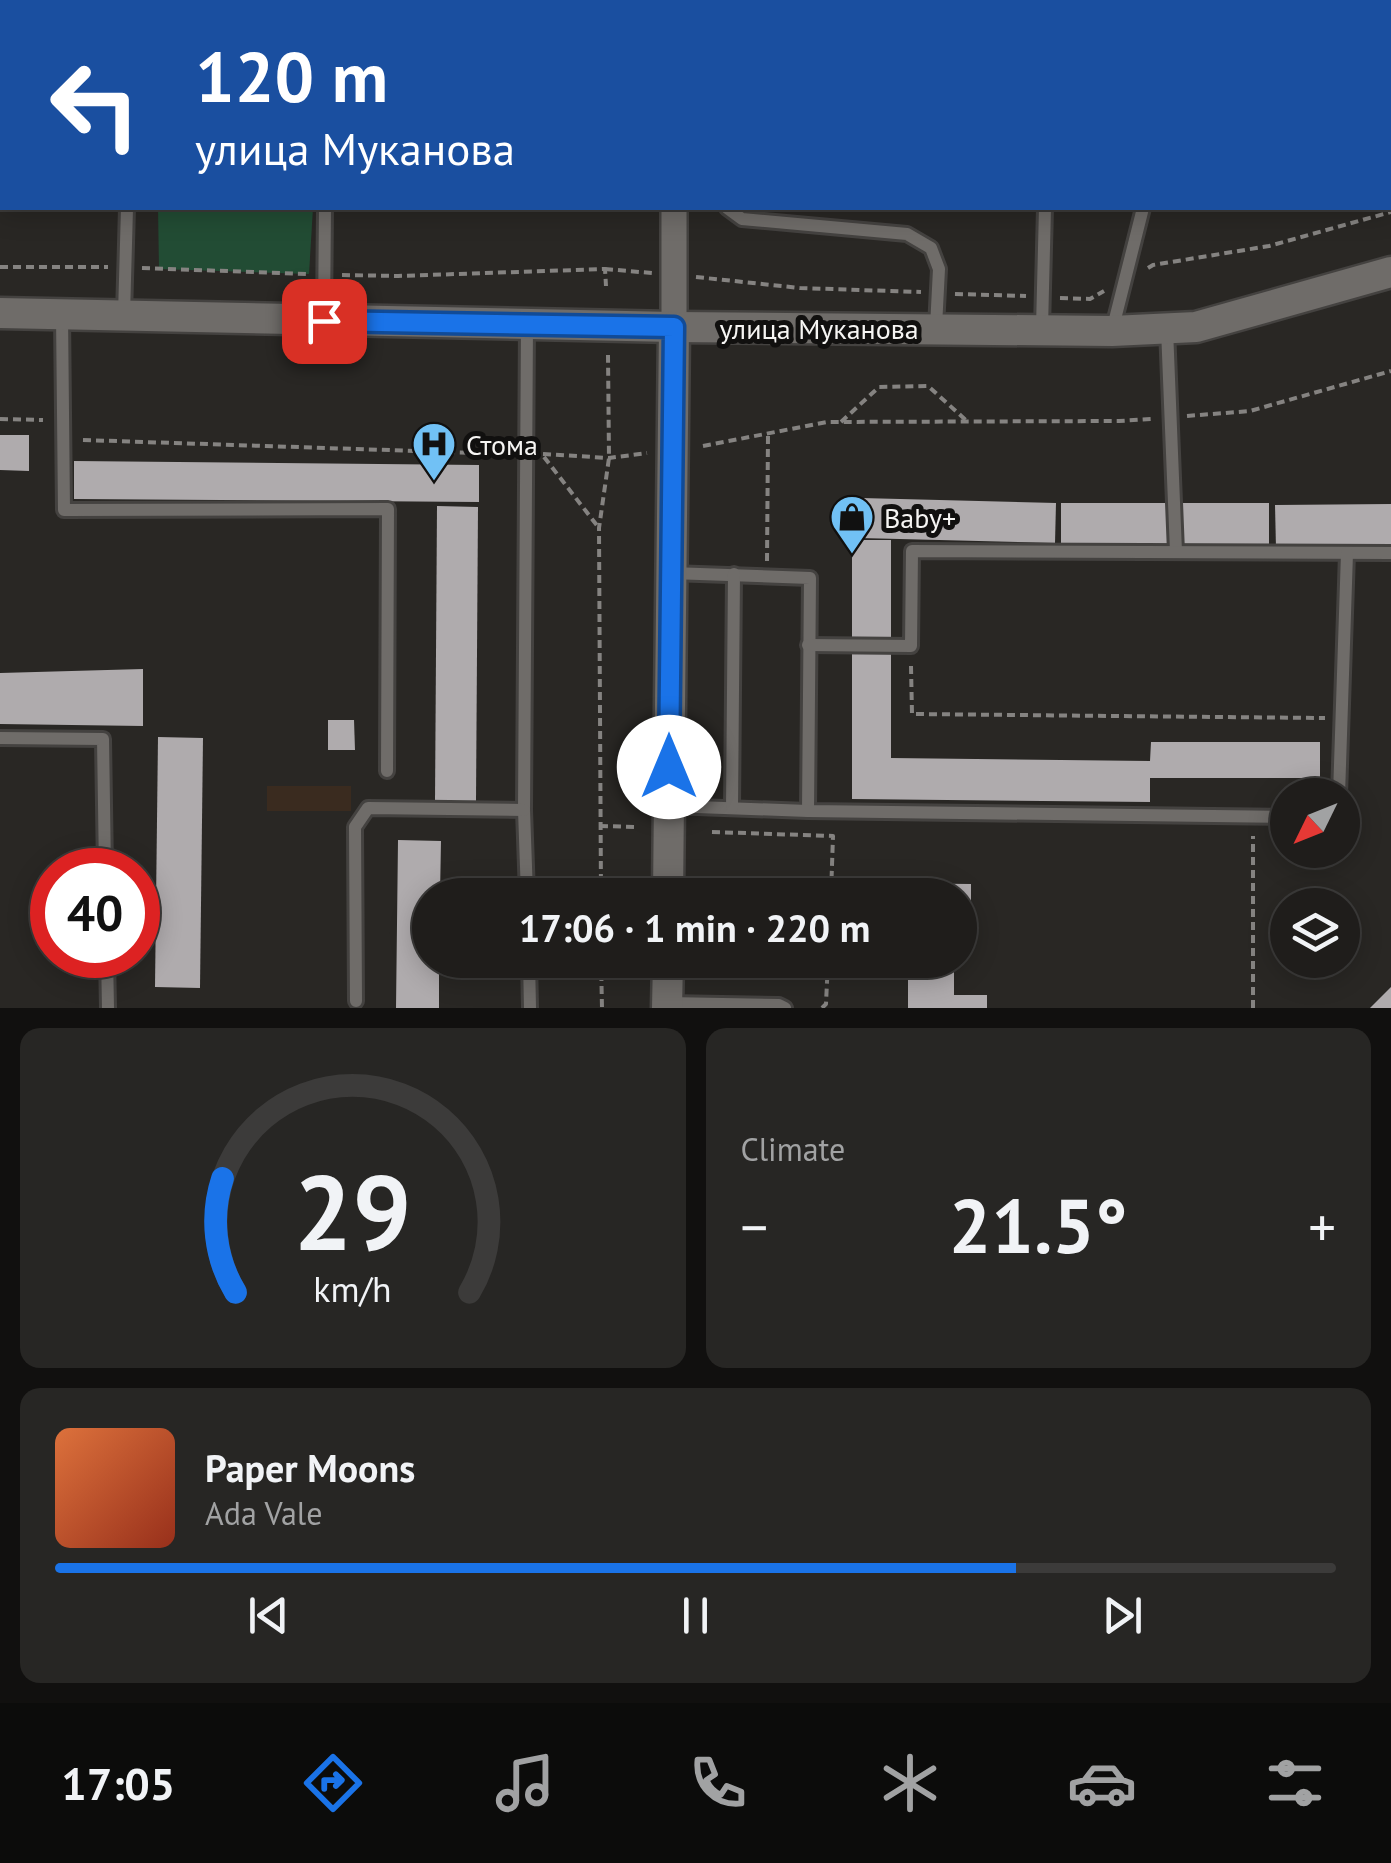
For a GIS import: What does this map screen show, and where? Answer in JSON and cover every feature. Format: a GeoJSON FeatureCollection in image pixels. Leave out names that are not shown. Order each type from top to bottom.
{"type":"FeatureCollection","features":[{"type":"Feature","properties":{"kind":"main road","name":"улица Муканова"},"geometry":{"type":"LineString","coordinates":[[0,313],[674,327],[1112,331],[1196,327],[1391,272]]}},
{"type":"Feature","properties":{"kind":"main road"},"geometry":{"type":"LineString","coordinates":[[668,878],[674,327]]}},
{"type":"Feature","properties":{"kind":"main road"},"geometry":{"type":"LineString","coordinates":[[667,1005],[668,978]]}},
{"type":"Feature","properties":{"kind":"street"},"geometry":{"type":"LineString","coordinates":[[674,210],[674,327]]}},
{"type":"Feature","properties":{"kind":"lane"},"geometry":{"type":"LineString","coordinates":[[124,318],[126,210]]}},
{"type":"Feature","properties":{"kind":"lane"},"geometry":{"type":"LineString","coordinates":[[324,321],[325,210]]}},
{"type":"Feature","properties":{"kind":"lane"},"geometry":{"type":"LineString","coordinates":[[730,210],[742,219],[908,234],[930,248],[939,269],[936,330]]}},
{"type":"Feature","properties":{"kind":"lane"},"geometry":{"type":"LineString","coordinates":[[1042,330],[1045,210]]}},
{"type":"Feature","properties":{"kind":"lane"},"geometry":{"type":"LineString","coordinates":[[1112,331],[1142,210]]}},
{"type":"Feature","properties":{"kind":"lane"},"geometry":{"type":"LineString","coordinates":[[62,314],[64,510],[388,509],[386,770]]}},
{"type":"Feature","properties":{"kind":"lane"},"geometry":{"type":"LineString","coordinates":[[526,878],[527,324]]}},
{"type":"Feature","properties":{"kind":"lane"},"geometry":{"type":"LineString","coordinates":[[1167,328],[1176,552]]}},
{"type":"Feature","properties":{"kind":"lane"},"geometry":{"type":"LineString","coordinates":[[808,646],[911,646],[912,551],[1391,553]]}},
{"type":"Feature","properties":{"kind":"lane"},"geometry":{"type":"LineString","coordinates":[[1340,778],[1347,553]]}},
{"type":"Feature","properties":{"kind":"lane"},"geometry":{"type":"LineString","coordinates":[[671,573],[810,578],[808,810]]}},
{"type":"Feature","properties":{"kind":"lane"},"geometry":{"type":"LineString","coordinates":[[732,808],[734,574]]}},
{"type":"Feature","properties":{"kind":"lane"},"geometry":{"type":"LineString","coordinates":[[0,738],[102,739],[104,848]]}},
{"type":"Feature","properties":{"kind":"lane"},"geometry":{"type":"LineString","coordinates":[[669,806],[1270,816]]}},
{"type":"Feature","properties":{"kind":"lane"},"geometry":{"type":"LineString","coordinates":[[356,1000],[354,827],[368,808],[524,810]]}},
{"type":"Feature","properties":{"kind":"lane"},"geometry":{"type":"LineString","coordinates":[[107,978],[108,1008]]}},
{"type":"Feature","properties":{"kind":"lane"},"geometry":{"type":"LineString","coordinates":[[529,978],[530,1008]]}},
{"type":"Feature","properties":{"kind":"lane"},"geometry":{"type":"LineString","coordinates":[[667,1005],[785,1008]]}},
{"type":"Feature","properties":{"kind":"path"},"geometry":{"type":"LineString","coordinates":[[1137,274],[1153,265],[1269,246],[1391,212]]}},
{"type":"Feature","properties":{"kind":"path"},"geometry":{"type":"LineString","coordinates":[[606,269],[800,288],[935,293]]}},
{"type":"Feature","properties":{"kind":"path"},"geometry":{"type":"LineString","coordinates":[[1051,297],[1090,299],[1106,290]]}},
{"type":"Feature","properties":{"kind":"path"},"geometry":{"type":"LineString","coordinates":[[954,294],[1032,296]]}},
{"type":"Feature","properties":{"kind":"path"},"geometry":{"type":"LineString","coordinates":[[600,878],[599,528],[609,458],[608,355]]}},
{"type":"Feature","properties":{"kind":"path"},"geometry":{"type":"LineString","coordinates":[[703,446],[827,422],[1119,422],[1250,410],[1391,370]]}},
{"type":"Feature","properties":{"kind":"path"},"geometry":{"type":"LineString","coordinates":[[840,422],[879,387],[928,386],[968,422]]}},
{"type":"Feature","properties":{"kind":"path"},"geometry":{"type":"LineString","coordinates":[[0,419],[63,420]]}},
{"type":"Feature","properties":{"kind":"path"},"geometry":{"type":"LineString","coordinates":[[767,575],[768,435]]}},
{"type":"Feature","properties":{"kind":"path"},"geometry":{"type":"LineString","coordinates":[[63,439],[526,454]]}},
{"type":"Feature","properties":{"kind":"path"},"geometry":{"type":"LineString","coordinates":[[599,528],[541,454],[609,458],[648,454]]}},
{"type":"Feature","properties":{"kind":"path"},"geometry":{"type":"LineString","coordinates":[[911,646],[912,714],[1342,718]]}},
{"type":"Feature","properties":{"kind":"path"},"geometry":{"type":"LineString","coordinates":[[1252,1008],[1253,816]]}},
{"type":"Feature","properties":{"kind":"path"},"geometry":{"type":"LineString","coordinates":[[600,826],[636,827]]}},
{"type":"Feature","properties":{"kind":"path"},"geometry":{"type":"LineString","coordinates":[[712,832],[833,836],[831,878]]}},
{"type":"Feature","properties":{"kind":"path"},"geometry":{"type":"LineString","coordinates":[[602,978],[602,1008]]}},
{"type":"Feature","properties":{"kind":"path"},"geometry":{"type":"LineString","coordinates":[[822,1008],[826,1004],[827,978]]}},
{"type":"Feature","properties":{"kind":"shaded area"},"geometry":{"type":"Polygon","coordinates":[[[267,786],[351,786],[351,811],[267,811],[267,786]]]}},
{"type":"Feature","properties":{"kind":"green space"},"geometry":{"type":"Polygon","coordinates":[[[158,210],[313,210],[309,274],[159,269],[158,210]]]}},
{"type":"Feature","properties":{"kind":"building"},"geometry":{"type":"Polygon","coordinates":[[[0,435],[29,435],[29,471],[0,470],[0,435]]]}},
{"type":"Feature","properties":{"kind":"building"},"geometry":{"type":"Polygon","coordinates":[[[74,461],[479,465],[479,502],[74,499],[74,461]]]}},
{"type":"Feature","properties":{"kind":"building"},"geometry":{"type":"Polygon","coordinates":[[[861,498],[1056,503],[1055,543],[860,538],[861,498]]]}},
{"type":"Feature","properties":{"kind":"building"},"geometry":{"type":"Polygon","coordinates":[[[1061,503],[1269,503],[1269,545],[1061,544],[1061,503]]]}},
{"type":"Feature","properties":{"kind":"building"},"geometry":{"type":"Polygon","coordinates":[[[1391,504],[1391,547],[1276,548],[1275,505],[1391,504]]]}},
{"type":"Feature","properties":{"kind":"building"},"geometry":{"type":"Polygon","coordinates":[[[437,506],[478,507],[476,801],[435,801],[437,506]]]}},
{"type":"Feature","properties":{"kind":"building"},"geometry":{"type":"Polygon","coordinates":[[[852,540],[891,540],[891,758],[1150,761],[1151,742],[1320,742],[1320,778],[1150,778],[1150,802],[852,799],[852,540]]]}},
{"type":"Feature","properties":{"kind":"building"},"geometry":{"type":"Polygon","coordinates":[[[143,669],[143,726],[0,724],[0,673],[143,669]]]}},
{"type":"Feature","properties":{"kind":"building"},"geometry":{"type":"Polygon","coordinates":[[[328,720],[354,720],[355,750],[328,750],[328,720]]]}},
{"type":"Feature","properties":{"kind":"building"},"geometry":{"type":"Polygon","coordinates":[[[158,737],[203,738],[200,988],[155,987],[155,978],[160,978],[160,848],[157,848],[158,737]]]}},
{"type":"Feature","properties":{"kind":"building"},"geometry":{"type":"Polygon","coordinates":[[[398,840],[441,841],[440,878],[412,878],[412,978],[439,978],[439,1008],[396,1008],[398,840]]]}},
{"type":"Feature","properties":{"kind":"building"},"geometry":{"type":"Polygon","coordinates":[[[908,978],[954,978],[954,995],[987,995],[987,1008],[908,1008],[908,978]]]}},
{"type":"Feature","properties":{"kind":"building"},"geometry":{"type":"Polygon","coordinates":[[[1391,987],[1391,1008],[1370,1008],[1391,987]]]}},
{"type":"Feature","properties":{"kind":"place","name":"Стома"},"geometry":{"type":"Point","coordinates":[434,482]}},
{"type":"Feature","properties":{"kind":"place","name":"Baby+"},"geometry":{"type":"Point","coordinates":[852,555]}},
{"type":"Feature","properties":{"kind":"route"},"geometry":{"type":"LineString","coordinates":[[324,321],[674,327],[669,767]]}}]}
